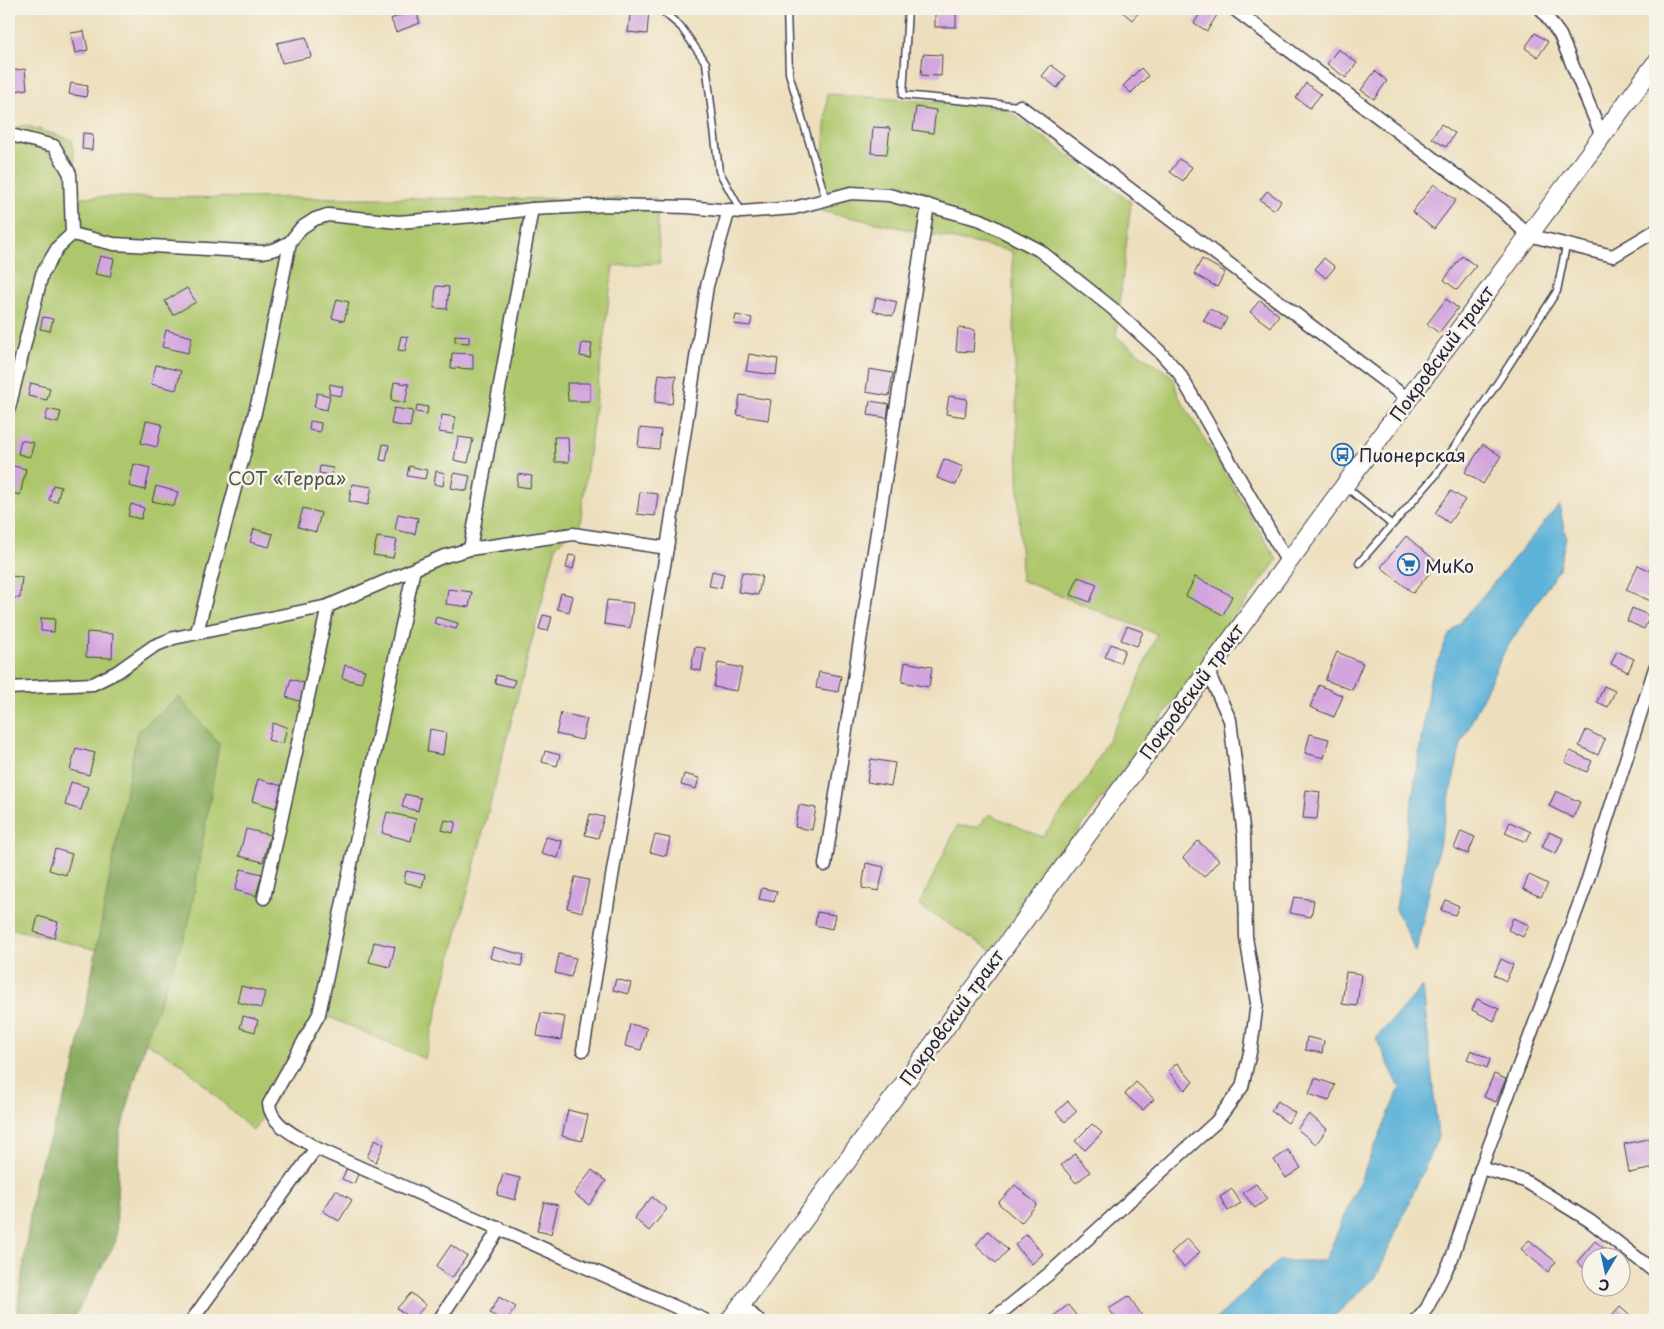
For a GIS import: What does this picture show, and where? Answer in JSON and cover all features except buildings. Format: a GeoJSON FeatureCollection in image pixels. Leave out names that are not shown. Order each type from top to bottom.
{"type":"FeatureCollection","features":[{"type":"Feature","properties":{"kind":"main road","name":"Покровский тракт"},"geometry":{"type":"LineString","coordinates":[[730,1320],[1655,64]]}},
{"type":"Feature","properties":{"kind":"street"},"geometry":{"type":"LineString","coordinates":[[1234,9],[1502,210],[1528,235],[1566,246],[1613,256],[1655,231]]}},
{"type":"Feature","properties":{"kind":"street"},"geometry":{"type":"LineString","coordinates":[[1541,9],[1560,35],[1602,136]]}},
{"type":"Feature","properties":{"kind":"street"},"geometry":{"type":"LineString","coordinates":[[1020,106],[1408,399]]}},
{"type":"Feature","properties":{"kind":"street"},"geometry":{"type":"LineString","coordinates":[[9,137],[14,136],[54,146],[70,174],[72,234],[58,247],[42,274],[9,408]]}},
{"type":"Feature","properties":{"kind":"street"},"geometry":{"type":"LineString","coordinates":[[72,234],[114,244],[252,252],[276,249],[290,242],[301,228],[315,219],[328,215],[398,222],[532,209],[608,205],[688,206],[735,211],[794,208],[851,193],[888,195],[928,205],[981,220],[1039,250],[1112,308],[1159,350],[1179,373],[1288,561]]}},
{"type":"Feature","properties":{"kind":"street"},"geometry":{"type":"LineString","coordinates":[[825,865],[928,205]]}},
{"type":"Feature","properties":{"kind":"street"},"geometry":{"type":"LineString","coordinates":[[470,549],[532,209]]}},
{"type":"Feature","properties":{"kind":"street"},"geometry":{"type":"LineString","coordinates":[[584,1050],[667,548],[707,286],[735,211]]}},
{"type":"Feature","properties":{"kind":"street"},"geometry":{"type":"LineString","coordinates":[[197,632],[259,397],[290,242]]}},
{"type":"Feature","properties":{"kind":"street"},"geometry":{"type":"LineString","coordinates":[[9,688],[94,684],[117,672],[154,646],[197,632],[328,606],[442,557],[470,549],[573,534],[667,548]]}},
{"type":"Feature","properties":{"kind":"street"},"geometry":{"type":"LineString","coordinates":[[414,569],[318,1014],[269,1104],[270,1114],[275,1121],[316,1148],[500,1228],[687,1317],[705,1320]]}},
{"type":"Feature","properties":{"kind":"street"},"geometry":{"type":"LineString","coordinates":[[264,898],[328,606]]}},
{"type":"Feature","properties":{"kind":"street"},"geometry":{"type":"LineString","coordinates":[[1417,1320],[1427,1308],[1452,1258],[1481,1168],[1585,888],[1655,668]]}},
{"type":"Feature","properties":{"kind":"street"},"geometry":{"type":"LineString","coordinates":[[992,1320],[1050,1273],[1216,1122],[1242,1087],[1251,1048],[1257,1003],[1246,937],[1244,836],[1230,720],[1207,670]]}},
{"type":"Feature","properties":{"kind":"street"},"geometry":{"type":"LineString","coordinates":[[192,1320],[316,1148]]}},
{"type":"Feature","properties":{"kind":"street"},"geometry":{"type":"LineString","coordinates":[[1481,1168],[1525,1181],[1590,1221],[1655,1272]]}},
{"type":"Feature","properties":{"kind":"street"},"geometry":{"type":"LineString","coordinates":[[439,1320],[500,1228]]}},
{"type":"Feature","properties":{"kind":"street"},"geometry":{"type":"LineString","coordinates":[[741,1304],[758,1320]]}},
{"type":"Feature","properties":{"kind":"lane"},"geometry":{"type":"LineString","coordinates":[[660,9],[681,27],[706,63],[719,171],[735,211]]}},
{"type":"Feature","properties":{"kind":"lane"},"geometry":{"type":"LineString","coordinates":[[787,9],[789,73],[826,200]]}},
{"type":"Feature","properties":{"kind":"lane"},"geometry":{"type":"LineString","coordinates":[[908,9],[903,95],[1020,106]]}},
{"type":"Feature","properties":{"kind":"lane"},"geometry":{"type":"LineString","coordinates":[[1359,563],[1435,476],[1557,291],[1566,246]]}},
{"type":"Feature","properties":{"kind":"lane"},"geometry":{"type":"LineString","coordinates":[[1344,485],[1392,524]]}},
{"type":"Feature","properties":{"kind":"green space"},"geometry":{"type":"Polygon","coordinates":[[[827,94],[1003,107],[1131,202],[1116,337],[1173,377],[1178,395],[1277,560],[991,950],[919,906],[957,826],[978,827],[989,814],[1042,837],[1088,778],[1132,695],[1157,634],[1021,580],[1012,251],[820,211],[827,94]]]}},
{"type":"Feature","properties":{"kind":"green space","name":"СОТ «Терра»"},"geometry":{"type":"Polygon","coordinates":[[[25,125],[72,140],[80,197],[656,199],[660,263],[613,266],[580,524],[556,546],[425,1059],[329,1017],[253,1131],[181,1063],[131,1034],[153,964],[9,928],[9,129],[25,125]]]}},
{"type":"Feature","properties":{"kind":"green space"},"geometry":{"type":"Polygon","coordinates":[[[179,697],[219,744],[189,923],[148,1033],[119,1137],[116,1241],[73,1320],[20,1320],[17,1313],[35,1179],[73,1074],[137,732],[179,697]]]}},
{"type":"Feature","properties":{"kind":"water"},"geometry":{"type":"Polygon","coordinates":[[[1559,505],[1566,537],[1559,569],[1504,652],[1461,744],[1416,952],[1396,909],[1430,679],[1448,637],[1559,505]]]}},
{"type":"Feature","properties":{"kind":"water"},"geometry":{"type":"Polygon","coordinates":[[[1423,986],[1438,1137],[1376,1277],[1330,1320],[1215,1320],[1278,1261],[1325,1261],[1400,1088],[1376,1038],[1423,986]]]}},
{"type":"Feature","properties":{"kind":"place","name":"Пионерская"},"geometry":{"type":"Point","coordinates":[1343,454]}},
{"type":"Feature","properties":{"kind":"place","name":"МиКо"},"geometry":{"type":"Point","coordinates":[1409,565]}}]}
